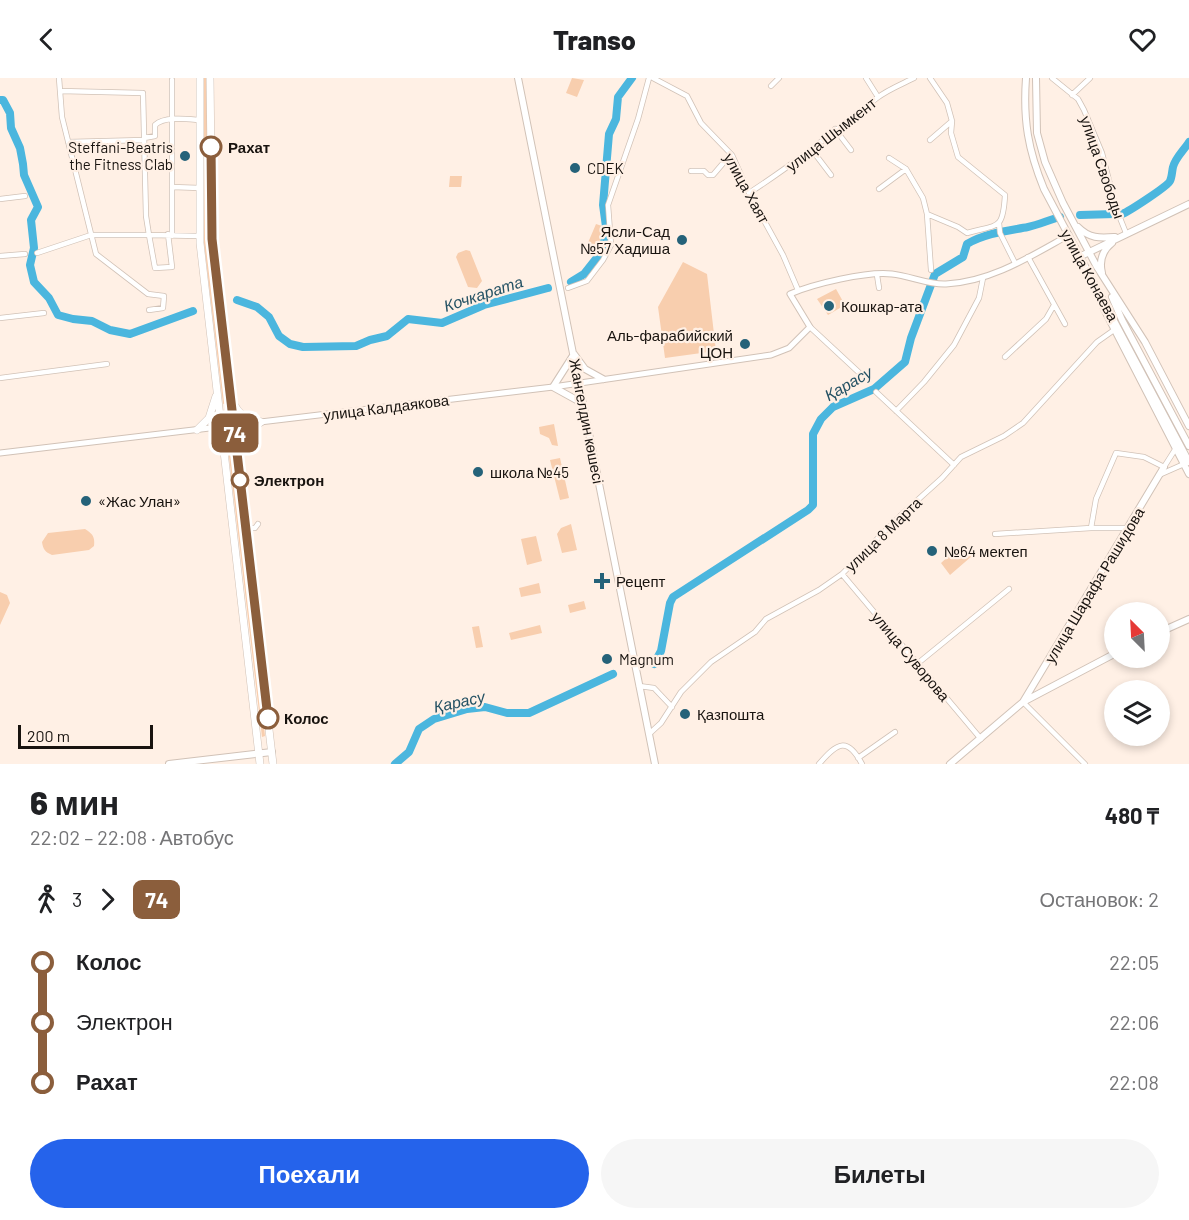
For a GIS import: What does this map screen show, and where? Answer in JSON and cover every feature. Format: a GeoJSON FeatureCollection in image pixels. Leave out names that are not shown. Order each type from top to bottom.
{"type":"FeatureCollection","features":[{"type":"Feature","properties":{"kind":"main road"},"geometry":{"type":"LineString","coordinates":[[200,78],[199,236],[260,764]]}},
{"type":"Feature","properties":{"kind":"main road"},"geometry":{"type":"LineString","coordinates":[[210,78],[212,239],[273,764]]}},
{"type":"Feature","properties":{"kind":"main road","name":"Жангелдин көшесі"},"geometry":{"type":"LineString","coordinates":[[518,78],[655,764]]}},
{"type":"Feature","properties":{"kind":"main road"},"geometry":{"type":"LineString","coordinates":[[1025,78],[1022,109],[1026,119]]}},
{"type":"Feature","properties":{"kind":"main road","name":"улица Конаева"},"geometry":{"type":"LineString","coordinates":[[1025,78],[1029,147],[1044,189],[1188,462]]}},
{"type":"Feature","properties":{"kind":"main road","name":"улица Конаева"},"geometry":{"type":"LineString","coordinates":[[1036,78],[1037,133],[1045,162],[1122,320],[1189,446]]}},
{"type":"Feature","properties":{"kind":"main road"},"geometry":{"type":"LineString","coordinates":[[1037,133],[1040,126],[1041,78]]}},
{"type":"Feature","properties":{"kind":"main road"},"geometry":{"type":"LineString","coordinates":[[1025,98],[1035,100]]}},
{"type":"Feature","properties":{"kind":"main road"},"geometry":{"type":"LineString","coordinates":[[1079,257],[1189,204]]}},
{"type":"Feature","properties":{"kind":"main road"},"geometry":{"type":"LineString","coordinates":[[1074,223],[1091,237],[1119,237]]}},
{"type":"Feature","properties":{"kind":"main road"},"geometry":{"type":"LineString","coordinates":[[1105,282],[1101,267],[1103,253],[1119,237]]}},
{"type":"Feature","properties":{"kind":"main road","name":"улица Конаева"},"geometry":{"type":"LineString","coordinates":[[1105,282],[1145,342],[1189,426]]}},
{"type":"Feature","properties":{"kind":"main road"},"geometry":{"type":"LineString","coordinates":[[1094,286],[1114,330],[1176,448],[1188,462],[1189,474]]}},
{"type":"Feature","properties":{"kind":"main road"},"geometry":{"type":"LineString","coordinates":[[583,403],[553,387],[574,354],[585,369],[603,379]]}},
{"type":"Feature","properties":{"kind":"main road"},"geometry":{"type":"LineString","coordinates":[[230,391],[238,412],[248,419],[261,422]]}},
{"type":"Feature","properties":{"kind":"main road"},"geometry":{"type":"LineString","coordinates":[[197,430],[208,418],[217,393]]}},
{"type":"Feature","properties":{"kind":"main road"},"geometry":{"type":"LineString","coordinates":[[238,465],[240,443],[261,422]]}},
{"type":"Feature","properties":{"kind":"main road","name":"улица Шарафа Рашидова"},"geometry":{"type":"LineString","coordinates":[[1023,702],[1164,467]]}},
{"type":"Feature","properties":{"kind":"main road"},"geometry":{"type":"LineString","coordinates":[[1170,628],[1189,619]]}},
{"type":"Feature","properties":{"kind":"main road","name":"улица Шарафа Рашидова"},"geometry":{"type":"LineString","coordinates":[[950,764],[1023,702],[1104,659]]}},
{"type":"Feature","properties":{"kind":"main road"},"geometry":{"type":"LineString","coordinates":[[169,764],[272,752]]}},
{"type":"Feature","properties":{"kind":"street"},"geometry":{"type":"LineString","coordinates":[[59,78],[62,117],[96,254],[148,294],[164,296],[163,308],[149,310]]}},
{"type":"Feature","properties":{"kind":"street","name":"улица Хаят"},"geometry":{"type":"LineString","coordinates":[[568,288],[587,280],[603,260],[611,245],[608,205],[651,78],[687,96],[701,123],[731,154],[749,193],[783,255],[798,290]]}},
{"type":"Feature","properties":{"kind":"street"},"geometry":{"type":"LineString","coordinates":[[771,86],[779,78]]}},
{"type":"Feature","properties":{"kind":"street"},"geometry":{"type":"LineString","coordinates":[[866,78],[878,97]]}},
{"type":"Feature","properties":{"kind":"street","name":"улица Шымкент"},"geometry":{"type":"LineString","coordinates":[[749,193],[812,150],[835,129],[878,97],[914,78]]}},
{"type":"Feature","properties":{"kind":"street"},"geometry":{"type":"LineString","coordinates":[[927,214],[967,233],[999,223],[1004,218],[1005,195],[958,157],[951,134],[952,121],[947,103],[930,78]]}},
{"type":"Feature","properties":{"kind":"street","name":"улица Свободы"},"geometry":{"type":"LineString","coordinates":[[1052,78],[1078,99],[1084,110],[1102,153],[1116,208],[1126,233]]}},
{"type":"Feature","properties":{"kind":"street"},"geometry":{"type":"LineString","coordinates":[[1072,95],[1090,78]]}},
{"type":"Feature","properties":{"kind":"street"},"geometry":{"type":"LineString","coordinates":[[60,91],[143,93],[146,216],[149,235],[155,268],[172,267],[170,235],[172,80]]}},
{"type":"Feature","properties":{"kind":"street"},"geometry":{"type":"LineString","coordinates":[[68,142],[144,139],[155,136],[157,123],[173,119],[200,120]]}},
{"type":"Feature","properties":{"kind":"street"},"geometry":{"type":"LineString","coordinates":[[930,141],[952,121]]}},
{"type":"Feature","properties":{"kind":"street"},"geometry":{"type":"LineString","coordinates":[[835,129],[850,150]]}},
{"type":"Feature","properties":{"kind":"street"},"geometry":{"type":"LineString","coordinates":[[812,150],[831,175]]}},
{"type":"Feature","properties":{"kind":"street"},"geometry":{"type":"LineString","coordinates":[[691,171],[704,171],[708,175],[713,175],[731,154]]}},
{"type":"Feature","properties":{"kind":"street"},"geometry":{"type":"LineString","coordinates":[[889,158],[906,170],[923,198],[927,214],[932,270]]}},
{"type":"Feature","properties":{"kind":"street"},"geometry":{"type":"LineString","coordinates":[[879,189],[906,170]]}},
{"type":"Feature","properties":{"kind":"street"},"geometry":{"type":"LineString","coordinates":[[172,188],[200,188]]}},
{"type":"Feature","properties":{"kind":"street"},"geometry":{"type":"LineString","coordinates":[[0,199],[25,196]]}},
{"type":"Feature","properties":{"kind":"street"},"geometry":{"type":"LineString","coordinates":[[999,223],[1000,232],[1016,263]]}},
{"type":"Feature","properties":{"kind":"street"},"geometry":{"type":"LineString","coordinates":[[37,254],[91,235],[199,236]]}},
{"type":"Feature","properties":{"kind":"street"},"geometry":{"type":"LineString","coordinates":[[866,380],[810,327],[790,294],[812,285],[877,275],[890,274],[945,285],[983,278],[1069,235]]}},
{"type":"Feature","properties":{"kind":"street"},"geometry":{"type":"LineString","coordinates":[[0,256],[25,254]]}},
{"type":"Feature","properties":{"kind":"street"},"geometry":{"type":"LineString","coordinates":[[1028,257],[1065,324]]}},
{"type":"Feature","properties":{"kind":"street"},"geometry":{"type":"LineString","coordinates":[[877,275],[879,288]]}},
{"type":"Feature","properties":{"kind":"street"},"geometry":{"type":"LineString","coordinates":[[896,411],[924,382],[954,345],[979,298],[983,278]]}},
{"type":"Feature","properties":{"kind":"street"},"geometry":{"type":"LineString","coordinates":[[1005,357],[1046,319],[1054,305]]}},
{"type":"Feature","properties":{"kind":"street"},"geometry":{"type":"LineString","coordinates":[[0,318],[44,313]]}},
{"type":"Feature","properties":{"kind":"street","name":"улица Калдаякова"},"geometry":{"type":"LineString","coordinates":[[0,453],[553,387],[771,355],[789,348],[810,327]]}},
{"type":"Feature","properties":{"kind":"street","name":"улица 8 Марта"},"geometry":{"type":"LineString","coordinates":[[649,734],[661,723],[681,692],[711,662],[755,632],[766,619],[819,590],[842,574],[961,457],[1004,436],[1023,423],[1097,342],[1114,330]]}},
{"type":"Feature","properties":{"kind":"street"},"geometry":{"type":"LineString","coordinates":[[0,378],[107,364]]}},
{"type":"Feature","properties":{"kind":"street"},"geometry":{"type":"LineString","coordinates":[[876,392],[954,465]]}},
{"type":"Feature","properties":{"kind":"street"},"geometry":{"type":"LineString","coordinates":[[1091,528],[1096,499],[1116,453],[1143,457],[1164,467],[1176,448]]}},
{"type":"Feature","properties":{"kind":"street"},"geometry":{"type":"LineString","coordinates":[[1160,475],[1188,462]]}},
{"type":"Feature","properties":{"kind":"street"},"geometry":{"type":"LineString","coordinates":[[246,528],[255,528],[258,524]]}},
{"type":"Feature","properties":{"kind":"street"},"geometry":{"type":"LineString","coordinates":[[995,534],[1127,528]]}},
{"type":"Feature","properties":{"kind":"street","name":"улица Суворова"},"geometry":{"type":"LineString","coordinates":[[842,574],[981,739]]}},
{"type":"Feature","properties":{"kind":"street"},"geometry":{"type":"LineString","coordinates":[[917,664],[1009,589]]}},
{"type":"Feature","properties":{"kind":"street"},"geometry":{"type":"LineString","coordinates":[[639,686],[654,688],[672,707]]}},
{"type":"Feature","properties":{"kind":"street"},"geometry":{"type":"LineString","coordinates":[[1023,702],[1084,764]]}},
{"type":"Feature","properties":{"kind":"street"},"geometry":{"type":"LineString","coordinates":[[858,758],[895,732]]}},
{"type":"Feature","properties":{"kind":"street"},"geometry":{"type":"LineString","coordinates":[[819,764],[839,745],[845,744],[850,747],[862,764]]}},
{"type":"Feature","properties":{"kind":"shaded area"},"geometry":{"type":"Polygon","coordinates":[[[204,78],[207,78],[208,243],[226,403],[223,404],[204,243],[204,78]]]}},
{"type":"Feature","properties":{"kind":"shaded area"},"geometry":{"type":"Polygon","coordinates":[[[572,78],[584,80],[577,97],[566,93],[572,78]]]}},
{"type":"Feature","properties":{"kind":"shaded area"},"geometry":{"type":"Polygon","coordinates":[[[450,176],[462,176],[461,187],[449,187],[450,176]]]}},
{"type":"Feature","properties":{"kind":"shaded area"},"geometry":{"type":"Polygon","coordinates":[[[596,224],[605,227],[597,248],[587,245],[596,224]]]}},
{"type":"Feature","properties":{"kind":"shaded area"},"geometry":{"type":"Polygon","coordinates":[[[470,251],[482,281],[477,288],[468,287],[456,257],[458,253],[470,251]]]}},
{"type":"Feature","properties":{"kind":"shaded area"},"geometry":{"type":"Polygon","coordinates":[[[683,262],[707,274],[716,351],[665,358],[658,307],[683,262]]]}},
{"type":"Feature","properties":{"kind":"shaded area"},"geometry":{"type":"Polygon","coordinates":[[[836,289],[845,305],[828,315],[817,299],[836,289]]]}},
{"type":"Feature","properties":{"kind":"shaded area"},"geometry":{"type":"Polygon","coordinates":[[[554,424],[558,446],[552,445],[549,438],[540,434],[539,427],[554,424]]]}},
{"type":"Feature","properties":{"kind":"shaded area"},"geometry":{"type":"Polygon","coordinates":[[[228,448],[232,448],[265,736],[262,737],[228,448]]]}},
{"type":"Feature","properties":{"kind":"shaded area"},"geometry":{"type":"Polygon","coordinates":[[[560,458],[569,498],[560,500],[550,460],[560,458]]]}},
{"type":"Feature","properties":{"kind":"shaded area"},"geometry":{"type":"Polygon","coordinates":[[[571,524],[577,550],[562,553],[557,534],[561,528],[571,524]]]}},
{"type":"Feature","properties":{"kind":"shaded area"},"geometry":{"type":"Polygon","coordinates":[[[85,529],[94,538],[94,546],[89,550],[52,555],[44,548],[42,542],[48,533],[85,529]]]}},
{"type":"Feature","properties":{"kind":"shaded area"},"geometry":{"type":"Polygon","coordinates":[[[536,536],[542,561],[527,565],[521,539],[536,536]]]}},
{"type":"Feature","properties":{"kind":"shaded area"},"geometry":{"type":"Polygon","coordinates":[[[962,544],[972,556],[950,575],[941,563],[962,544]]]}},
{"type":"Feature","properties":{"kind":"shaded area"},"geometry":{"type":"Polygon","coordinates":[[[539,583],[541,593],[521,597],[519,588],[539,583]]]}},
{"type":"Feature","properties":{"kind":"shaded area"},"geometry":{"type":"Polygon","coordinates":[[[0,592],[7,595],[10,603],[0,625],[0,592]]]}},
{"type":"Feature","properties":{"kind":"shaded area"},"geometry":{"type":"Polygon","coordinates":[[[584,601],[586,609],[570,613],[568,605],[584,601]]]}},
{"type":"Feature","properties":{"kind":"shaded area"},"geometry":{"type":"Polygon","coordinates":[[[540,625],[542,633],[511,640],[509,633],[540,625]]]}},
{"type":"Feature","properties":{"kind":"shaded area"},"geometry":{"type":"Polygon","coordinates":[[[479,626],[483,647],[476,648],[472,627],[479,626]]]}},
{"type":"Feature","properties":{"kind":"waterway","name":"Кочкарата"},"geometry":{"type":"LineString","coordinates":[[571,282],[584,274],[599,255],[607,234],[603,205],[609,134],[616,119],[618,97],[632,78]]}},
{"type":"Feature","properties":{"kind":"waterway","name":"Кочкарата"},"geometry":{"type":"LineString","coordinates":[[0,100],[3,100],[10,113],[11,128],[20,148],[24,175],[38,207],[31,220],[34,248],[30,265],[34,282],[49,298],[58,315],[92,321],[110,330],[130,334],[193,311]]}},
{"type":"Feature","properties":{"kind":"waterway","name":"Қарасу"},"geometry":{"type":"LineString","coordinates":[[1122,214],[1168,184],[1176,160],[1189,142]]}},
{"type":"Feature","properties":{"kind":"waterway","name":"Қарасу"},"geometry":{"type":"LineString","coordinates":[[1080,215],[1115,214]]}},
{"type":"Feature","properties":{"kind":"waterway","name":"Қарасу"},"geometry":{"type":"LineString","coordinates":[[654,664],[661,651],[673,597],[813,505],[813,434],[821,419],[833,407],[874,389],[905,362],[911,338],[935,274],[963,257],[967,244],[974,240],[1060,217]]}},
{"type":"Feature","properties":{"kind":"waterway","name":"Кочкарата"},"geometry":{"type":"LineString","coordinates":[[237,300],[257,307],[269,317],[279,336],[290,344],[303,347],[356,346],[387,336],[408,319],[442,323],[484,305],[548,288]]}},
{"type":"Feature","properties":{"kind":"waterway","name":"Қарасу"},"geometry":{"type":"LineString","coordinates":[[395,764],[409,752],[419,729],[434,719],[467,709],[485,707],[507,713],[529,713],[613,674]]}},
{"type":"Feature","properties":{"kind":"bus line","name":"74"},"geometry":{"type":"LineString","coordinates":[[211,147],[212,239],[268,718]]}},
{"type":"Feature","properties":{"kind":"place","name":"Рахат"},"geometry":{"type":"Point","coordinates":[211,147]}},
{"type":"Feature","properties":{"kind":"place","name":"Steffani-Beatris the Fitness Clab"},"geometry":{"type":"Point","coordinates":[185,156]}},
{"type":"Feature","properties":{"kind":"place","name":"CDEK"},"geometry":{"type":"Point","coordinates":[575,168]}},
{"type":"Feature","properties":{"kind":"place","name":"Ясли-Сад №57 Хадиша"},"geometry":{"type":"Point","coordinates":[682,240]}},
{"type":"Feature","properties":{"kind":"place","name":"Кошкар-ата"},"geometry":{"type":"Point","coordinates":[829,306]}},
{"type":"Feature","properties":{"kind":"place","name":"Аль-фарабийский ЦОН"},"geometry":{"type":"Point","coordinates":[745,344]}},
{"type":"Feature","properties":{"kind":"place","name":"школа №45"},"geometry":{"type":"Point","coordinates":[478,472]}},
{"type":"Feature","properties":{"kind":"place","name":"Электрон"},"geometry":{"type":"Point","coordinates":[240,480]}},
{"type":"Feature","properties":{"kind":"place","name":"«Жас Улан»"},"geometry":{"type":"Point","coordinates":[86,501]}},
{"type":"Feature","properties":{"kind":"place","name":"№64 мектеп"},"geometry":{"type":"Point","coordinates":[932,551]}},
{"type":"Feature","properties":{"kind":"place","name":"Рецепт"},"geometry":{"type":"Point","coordinates":[602,581]}},
{"type":"Feature","properties":{"kind":"place","name":"Magnum"},"geometry":{"type":"Point","coordinates":[607,659]}},
{"type":"Feature","properties":{"kind":"place","name":"Қазпошта"},"geometry":{"type":"Point","coordinates":[685,714]}},
{"type":"Feature","properties":{"kind":"place","name":"Колос"},"geometry":{"type":"Point","coordinates":[268,718]}}]}
